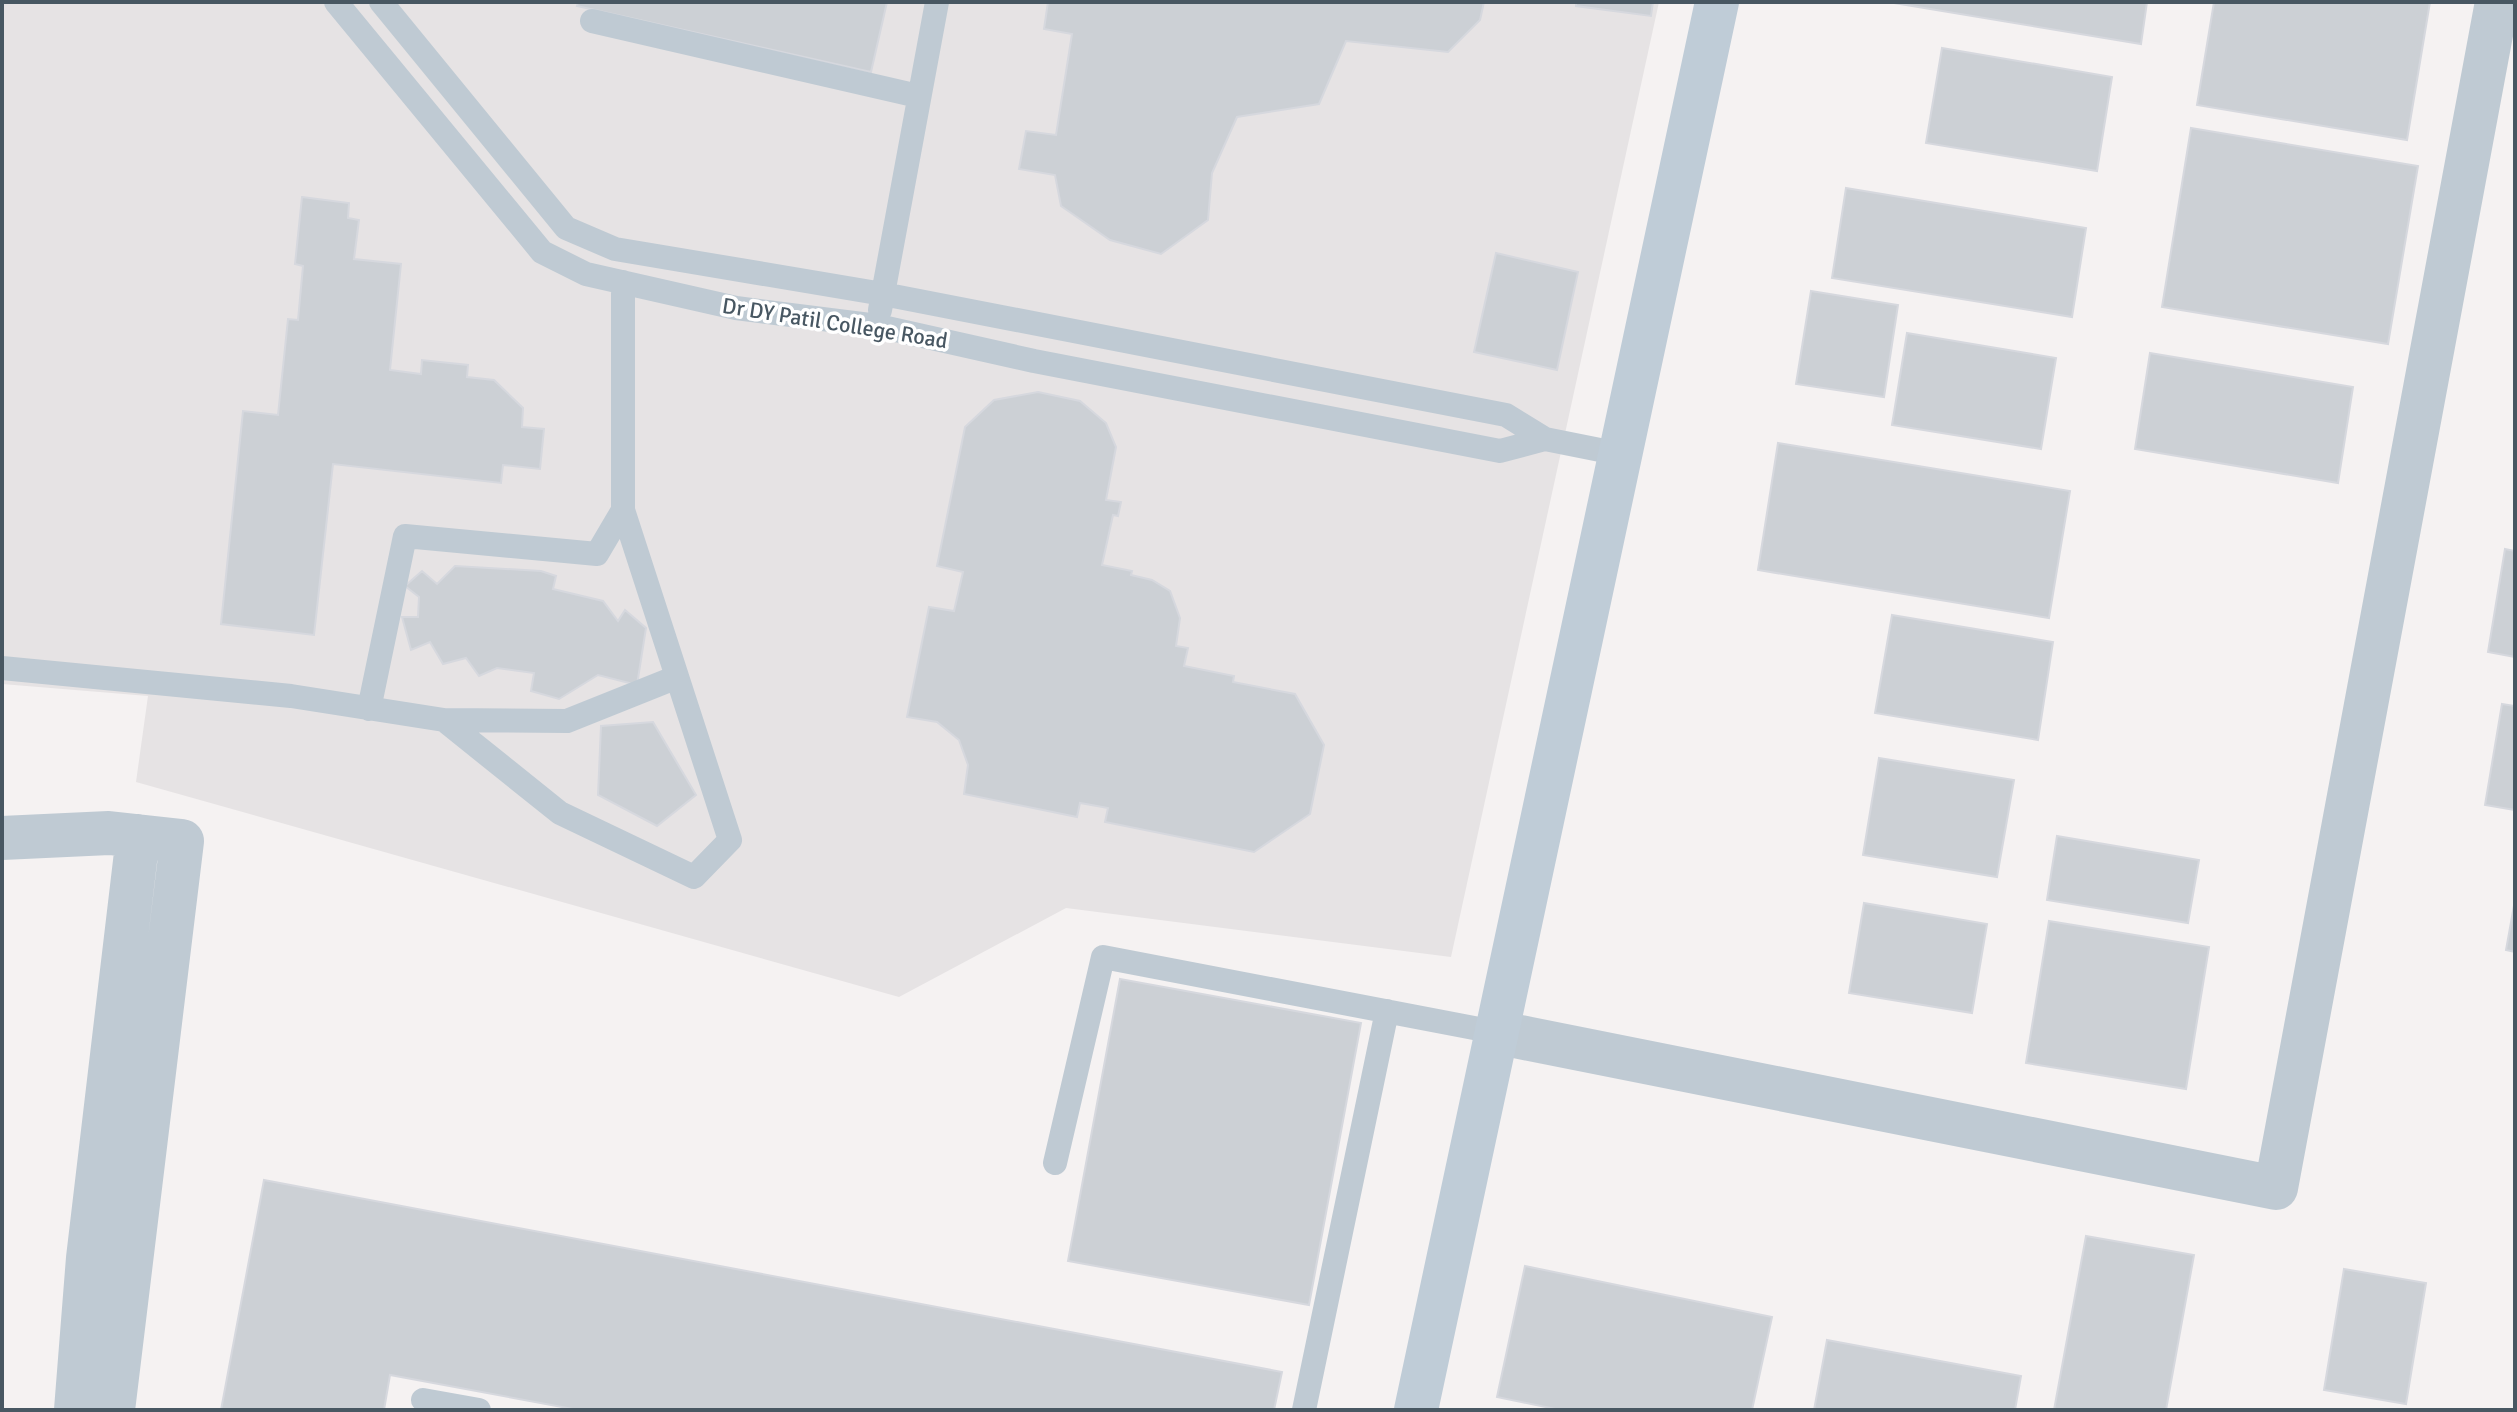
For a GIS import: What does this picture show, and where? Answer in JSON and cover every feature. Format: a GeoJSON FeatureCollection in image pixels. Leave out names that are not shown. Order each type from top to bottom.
{"type":"FeatureCollection","features":[{"type":"Feature","properties":{"kind":"street"},"geometry":{"type":"LineString","coordinates":[[1416,1410],[1500,1033],[1717,2]]}},
{"type":"Feature","properties":{"kind":"street"},"geometry":{"type":"LineString","coordinates":[[1500,1033],[2276,1188],[2497,2]]}},
{"type":"Feature","properties":{"kind":"street"},"geometry":{"type":"LineString","coordinates":[[2,838],[109,833],[182,841],[113,1410]]}},
{"type":"Feature","properties":{"kind":"street"},"geometry":{"type":"LineString","coordinates":[[76,1410],[88,1258],[138,836]]}},
{"type":"Feature","properties":{"kind":"lane","name":"Dr DY Patil College Road"},"geometry":{"type":"LineString","coordinates":[[336,2],[542,252],[586,274],[736,308],[878,326],[1034,361],[1500,451],[1545,439]]}},
{"type":"Feature","properties":{"kind":"lane","name":"Dr DY Patil College Road"},"geometry":{"type":"LineString","coordinates":[[381,2],[566,228],[615,249],[883,294],[1506,415],[1545,439],[1620,454]]}},
{"type":"Feature","properties":{"kind":"lane"},"geometry":{"type":"LineString","coordinates":[[878,326],[937,2]]}},
{"type":"Feature","properties":{"kind":"lane"},"geometry":{"type":"LineString","coordinates":[[592,21],[918,96]]}},
{"type":"Feature","properties":{"kind":"lane"},"geometry":{"type":"LineString","coordinates":[[444,720],[560,813],[694,877],[730,840],[623,510],[633,284]]}},
{"type":"Feature","properties":{"kind":"lane"},"geometry":{"type":"LineString","coordinates":[[369,709],[405,536],[597,554],[623,510]]}},
{"type":"Feature","properties":{"kind":"lane"},"geometry":{"type":"LineString","coordinates":[[2,668],[291,696],[444,720],[567,721],[677,677]]}},
{"type":"Feature","properties":{"kind":"lane"},"geometry":{"type":"LineString","coordinates":[[1055,1163],[1103,957],[1500,1033]]}},
{"type":"Feature","properties":{"kind":"lane"},"geometry":{"type":"LineString","coordinates":[[1304,1410],[1387,1011]]}},
{"type":"Feature","properties":{"kind":"lane"},"geometry":{"type":"LineString","coordinates":[[423,1400],[479,1410]]}},
{"type":"Feature","properties":{"kind":"shaded area"},"geometry":{"type":"Polygon","coordinates":[[[2,2],[1659,2],[1451,957],[1066,908],[899,997],[136,782],[148,696],[2,684],[2,2]]]}},
{"type":"Feature","properties":{"kind":"building"},"geometry":{"type":"Polygon","coordinates":[[[578,2],[887,2],[871,72],[577,6],[578,2]]]}},
{"type":"Feature","properties":{"kind":"building"},"geometry":{"type":"Polygon","coordinates":[[[1048,2],[1484,2],[1480,20],[1448,52],[1346,41],[1319,104],[1237,117],[1212,173],[1208,220],[1161,254],[1110,240],[1061,206],[1055,175],[1019,169],[1026,131],[1056,135],[1072,34],[1044,29],[1048,2]]]}},
{"type":"Feature","properties":{"kind":"building"},"geometry":{"type":"Polygon","coordinates":[[[1576,2],[1653,2],[1651,16],[1576,6],[1576,2]]]}},
{"type":"Feature","properties":{"kind":"building"},"geometry":{"type":"Polygon","coordinates":[[[1888,2],[2147,2],[2141,44],[1888,2]]]}},
{"type":"Feature","properties":{"kind":"building"},"geometry":{"type":"Polygon","coordinates":[[[2214,2],[2430,2],[2407,140],[2197,105],[2214,2]]]}},
{"type":"Feature","properties":{"kind":"building"},"geometry":{"type":"Polygon","coordinates":[[[1942,48],[2112,77],[2097,171],[1926,143],[1942,48]]]}},
{"type":"Feature","properties":{"kind":"building"},"geometry":{"type":"Polygon","coordinates":[[[2191,128],[2418,166],[2388,344],[2162,307],[2191,128]]]}},
{"type":"Feature","properties":{"kind":"building"},"geometry":{"type":"Polygon","coordinates":[[[1846,188],[2086,228],[2072,317],[1832,278],[1846,188]]]}},
{"type":"Feature","properties":{"kind":"building"},"geometry":{"type":"Polygon","coordinates":[[[302,197],[349,203],[348,218],[359,220],[354,259],[401,264],[390,370],[421,374],[422,360],[468,365],[467,377],[494,380],[523,408],[522,427],[544,429],[540,469],[503,465],[501,483],[333,464],[314,635],[221,624],[243,411],[278,415],[288,319],[298,320],[303,266],[295,264],[302,197]]]}},
{"type":"Feature","properties":{"kind":"building"},"geometry":{"type":"Polygon","coordinates":[[[1496,253],[1578,272],[1557,370],[1474,352],[1496,253]]]}},
{"type":"Feature","properties":{"kind":"building"},"geometry":{"type":"Polygon","coordinates":[[[1811,291],[1898,305],[1884,397],[1796,384],[1811,291]]]}},
{"type":"Feature","properties":{"kind":"building"},"geometry":{"type":"Polygon","coordinates":[[[1907,333],[2056,358],[2041,449],[1892,425],[1907,333]]]}},
{"type":"Feature","properties":{"kind":"building"},"geometry":{"type":"Polygon","coordinates":[[[2150,353],[2353,387],[2338,483],[2135,449],[2150,353]]]}},
{"type":"Feature","properties":{"kind":"building"},"geometry":{"type":"Polygon","coordinates":[[[1038,392],[1080,401],[1106,423],[1116,447],[1106,500],[1121,502],[1118,516],[1113,515],[1102,565],[1132,571],[1131,575],[1152,580],[1170,591],[1180,618],[1176,646],[1188,648],[1184,666],[1234,676],[1233,682],[1295,694],[1324,745],[1310,814],[1254,852],[1105,822],[1108,808],[1080,803],[1077,817],[964,794],[968,765],[959,740],[937,722],[907,717],[929,607],[954,611],[963,572],[937,566],[965,427],[994,400],[1038,392]]]}},
{"type":"Feature","properties":{"kind":"building"},"geometry":{"type":"Polygon","coordinates":[[[1778,443],[2070,491],[2049,618],[1758,570],[1778,443]]]}},
{"type":"Feature","properties":{"kind":"building"},"geometry":{"type":"Polygon","coordinates":[[[2505,549],[2515,551],[2515,657],[2488,652],[2505,549]]]}},
{"type":"Feature","properties":{"kind":"building"},"geometry":{"type":"Polygon","coordinates":[[[455,566],[541,571],[556,576],[553,589],[603,601],[618,621],[625,610],[646,628],[637,685],[598,675],[559,699],[531,691],[534,673],[497,668],[479,676],[466,658],[443,664],[430,642],[411,650],[402,617],[418,617],[419,597],[405,586],[422,571],[437,584],[455,566]]]}},
{"type":"Feature","properties":{"kind":"building"},"geometry":{"type":"Polygon","coordinates":[[[1892,615],[2053,642],[2038,740],[1875,713],[1892,615]]]}},
{"type":"Feature","properties":{"kind":"building"},"geometry":{"type":"Polygon","coordinates":[[[2502,704],[2515,706],[2515,810],[2485,805],[2502,704]]]}},
{"type":"Feature","properties":{"kind":"building"},"geometry":{"type":"Polygon","coordinates":[[[653,722],[696,795],[657,826],[598,795],[601,726],[653,722]]]}},
{"type":"Feature","properties":{"kind":"building"},"geometry":{"type":"Polygon","coordinates":[[[1879,758],[2014,780],[1997,877],[1863,855],[1879,758]]]}},
{"type":"Feature","properties":{"kind":"building"},"geometry":{"type":"Polygon","coordinates":[[[2057,836],[2199,860],[2188,923],[2047,900],[2057,836]]]}},
{"type":"Feature","properties":{"kind":"building"},"geometry":{"type":"Polygon","coordinates":[[[2515,900],[2515,952],[2506,950],[2515,900]]]}},
{"type":"Feature","properties":{"kind":"building"},"geometry":{"type":"Polygon","coordinates":[[[1864,903],[1987,924],[1972,1013],[1849,993],[1864,903]]]}},
{"type":"Feature","properties":{"kind":"building"},"geometry":{"type":"Polygon","coordinates":[[[2049,921],[2209,947],[2186,1089],[2026,1063],[2049,921]]]}},
{"type":"Feature","properties":{"kind":"building"},"geometry":{"type":"Polygon","coordinates":[[[1120,979],[1361,1023],[1309,1305],[1068,1261],[1120,979]]]}},
{"type":"Feature","properties":{"kind":"building"},"geometry":{"type":"Polygon","coordinates":[[[264,1180],[1282,1372],[1274,1410],[578,1410],[390,1375],[384,1410],[221,1410],[264,1180]]]}},
{"type":"Feature","properties":{"kind":"building"},"geometry":{"type":"Polygon","coordinates":[[[2086,1236],[2194,1255],[2166,1410],[2054,1410],[2086,1236]]]}},
{"type":"Feature","properties":{"kind":"building"},"geometry":{"type":"Polygon","coordinates":[[[1525,1266],[1772,1317],[1752,1410],[1560,1410],[1497,1397],[1525,1266]]]}},
{"type":"Feature","properties":{"kind":"building"},"geometry":{"type":"Polygon","coordinates":[[[2344,1269],[2426,1283],[2406,1404],[2324,1390],[2344,1269]]]}},
{"type":"Feature","properties":{"kind":"building"},"geometry":{"type":"Polygon","coordinates":[[[1827,1340],[2021,1376],[2015,1410],[1814,1410],[1827,1340]]]}}]}
